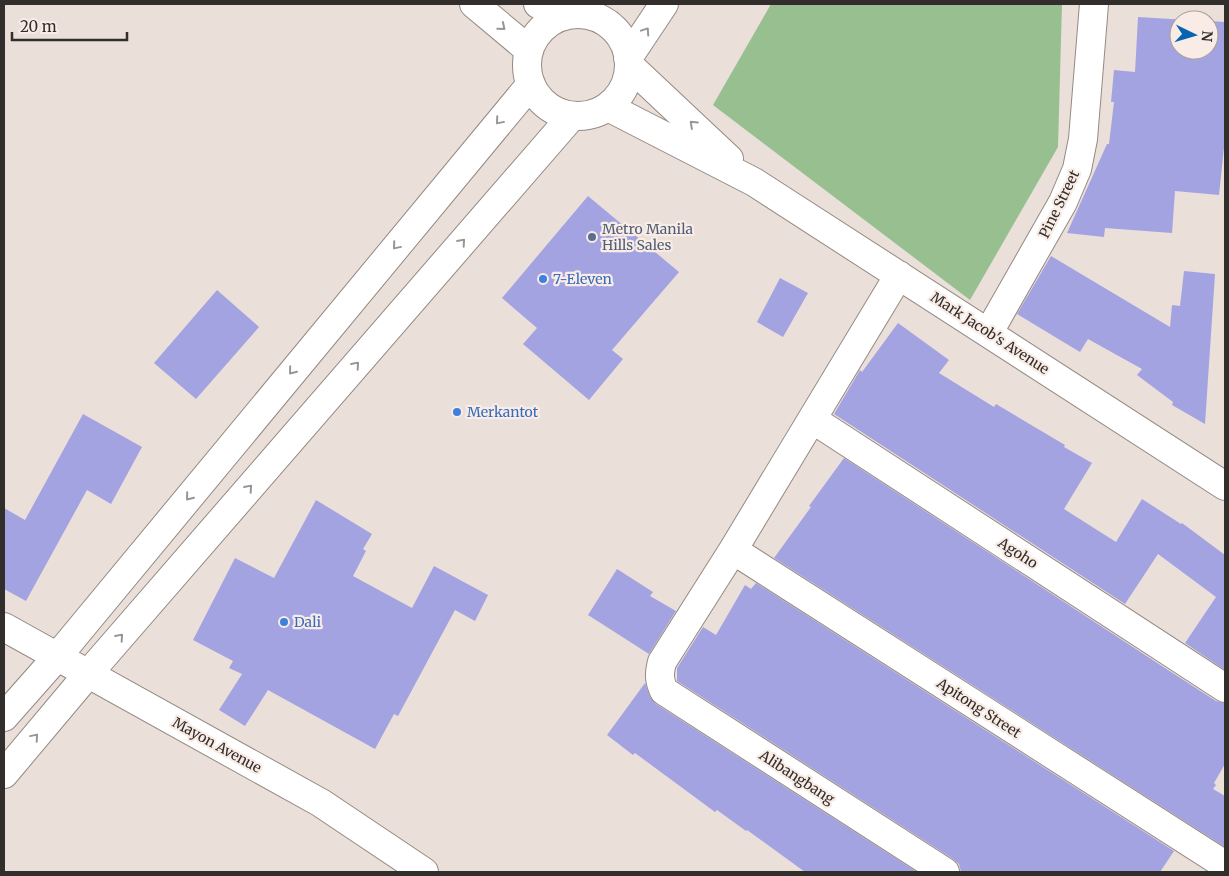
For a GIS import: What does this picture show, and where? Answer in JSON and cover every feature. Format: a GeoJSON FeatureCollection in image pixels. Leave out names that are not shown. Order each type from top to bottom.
{"type":"FeatureCollection","features":[{"type":"Feature","properties":{"kind":"street"},"geometry":{"type":"LineString","coordinates":[[474,4],[529,50]]}},
{"type":"Feature","properties":{"kind":"street"},"geometry":{"type":"LineString","coordinates":[[538,4],[564,16]]}},
{"type":"Feature","properties":{"kind":"street"},"geometry":{"type":"LineString","coordinates":[[629,62],[623,41],[602,11],[564,16],[548,23],[537,35],[529,50],[527,67],[530,84],[539,98],[554,110],[572,116],[591,115],[608,107],[621,92],[629,62],[664,4]]}},
{"type":"Feature","properties":{"kind":"street","name":"Pine Street"},"geometry":{"type":"LineString","coordinates":[[988,332],[1063,202],[1077,169],[1083,139],[1094,4]]}},
{"type":"Feature","properties":{"kind":"street","name":"Mark Jacob's Avenue"},"geometry":{"type":"LineString","coordinates":[[629,62],[754,182]]}},
{"type":"Feature","properties":{"kind":"street"},"geometry":{"type":"LineString","coordinates":[[4,717],[57,657],[530,84]]}},
{"type":"Feature","properties":{"kind":"street","name":"Mark Jacob's Avenue"},"geometry":{"type":"LineString","coordinates":[[608,107],[754,182],[1225,486]]}},
{"type":"Feature","properties":{"kind":"street"},"geometry":{"type":"LineString","coordinates":[[4,774],[88,674],[572,116]]}},
{"type":"Feature","properties":{"kind":"street"},"geometry":{"type":"LineString","coordinates":[[733,550],[899,275]]}},
{"type":"Feature","properties":{"kind":"street","name":"Agoho"},"geometry":{"type":"LineString","coordinates":[[812,419],[1225,688]]}},
{"type":"Feature","properties":{"kind":"street","name":"Alibangbang"},"geometry":{"type":"LineString","coordinates":[[733,550],[662,662],[659,673],[660,683],[664,691],[945,872]]}},
{"type":"Feature","properties":{"kind":"street","name":"Apitong Street"},"geometry":{"type":"LineString","coordinates":[[733,550],[1225,865]]}},
{"type":"Feature","properties":{"kind":"street","name":"Mayon Avenue"},"geometry":{"type":"LineString","coordinates":[[4,627],[321,803],[424,872]]}},
{"type":"Feature","properties":{"kind":"green space"},"geometry":{"type":"Polygon","coordinates":[[[771,4],[1062,4],[1058,147],[970,300],[713,105],[771,4]]]}},
{"type":"Feature","properties":{"kind":"building"},"geometry":{"type":"Polygon","coordinates":[[[1138,17],[1169,19],[1169,60],[1219,60],[1219,22],[1225,22],[1225,138],[1219,195],[1175,191],[1172,233],[1105,228],[1104,237],[1067,233],[1107,144],[1109,144],[1114,102],[1111,102],[1114,70],[1135,72],[1138,17]]]}},
{"type":"Feature","properties":{"kind":"building"},"geometry":{"type":"Polygon","coordinates":[[[588,196],[679,272],[612,350],[623,359],[589,400],[523,344],[537,328],[502,298],[588,196]]]}},
{"type":"Feature","properties":{"kind":"building"},"geometry":{"type":"Polygon","coordinates":[[[1051,256],[1170,327],[1172,305],[1180,306],[1184,271],[1215,274],[1205,424],[1172,405],[1173,402],[1137,375],[1142,369],[1088,339],[1080,352],[1017,314],[1051,256]]]}},
{"type":"Feature","properties":{"kind":"building"},"geometry":{"type":"Polygon","coordinates":[[[780,278],[808,293],[783,337],[757,322],[780,278]]]}},
{"type":"Feature","properties":{"kind":"building"},"geometry":{"type":"Polygon","coordinates":[[[217,290],[259,327],[196,399],[154,363],[217,290]]]}},
{"type":"Feature","properties":{"kind":"building"},"geometry":{"type":"Polygon","coordinates":[[[898,323],[949,360],[939,373],[994,407],[996,404],[1092,463],[1064,509],[1116,542],[1142,499],[1182,523],[1225,555],[1225,670],[1185,643],[1216,597],[1158,554],[1125,604],[834,414],[860,370],[862,372],[898,323]]]}},
{"type":"Feature","properties":{"kind":"building"},"geometry":{"type":"Polygon","coordinates":[[[83,414],[142,447],[111,504],[87,490],[26,601],[4,589],[4,508],[25,520],[83,414]]]}},
{"type":"Feature","properties":{"kind":"building"},"geometry":{"type":"Polygon","coordinates":[[[844,458],[1216,701],[1225,703],[1225,764],[1214,783],[1216,785],[1213,789],[1225,796],[1225,847],[774,558],[844,458]]]}},
{"type":"Feature","properties":{"kind":"building"},"geometry":{"type":"Polygon","coordinates":[[[316,500],[372,534],[363,549],[366,551],[353,576],[412,608],[434,566],[488,595],[475,621],[455,610],[398,716],[394,714],[375,749],[268,690],[245,726],[219,710],[242,674],[229,668],[233,661],[193,640],[235,558],[274,578],[316,500]]]}},
{"type":"Feature","properties":{"kind":"building"},"geometry":{"type":"Polygon","coordinates":[[[617,569],[653,592],[650,596],[676,611],[649,654],[588,615],[617,569]]]}},
{"type":"Feature","properties":{"kind":"building"},"geometry":{"type":"Polygon","coordinates":[[[756,583],[1174,851],[1160,872],[961,872],[959,864],[953,859],[677,681],[677,668],[703,627],[716,635],[745,585],[751,589],[756,583]]]}},
{"type":"Feature","properties":{"kind":"building"},"geometry":{"type":"Polygon","coordinates":[[[645,683],[650,697],[656,704],[917,872],[805,872],[717,810],[715,812],[635,753],[633,755],[607,735],[645,683]]]}},
{"type":"Feature","properties":{"kind":"place","name":"Metro Manila Hills Sales"},"geometry":{"type":"Point","coordinates":[592,237]}},
{"type":"Feature","properties":{"kind":"place","name":"7-Eleven"},"geometry":{"type":"Point","coordinates":[543,279]}},
{"type":"Feature","properties":{"kind":"place","name":"Merkantot"},"geometry":{"type":"Point","coordinates":[457,412]}},
{"type":"Feature","properties":{"kind":"place","name":"Dali"},"geometry":{"type":"Point","coordinates":[284,622]}}]}
